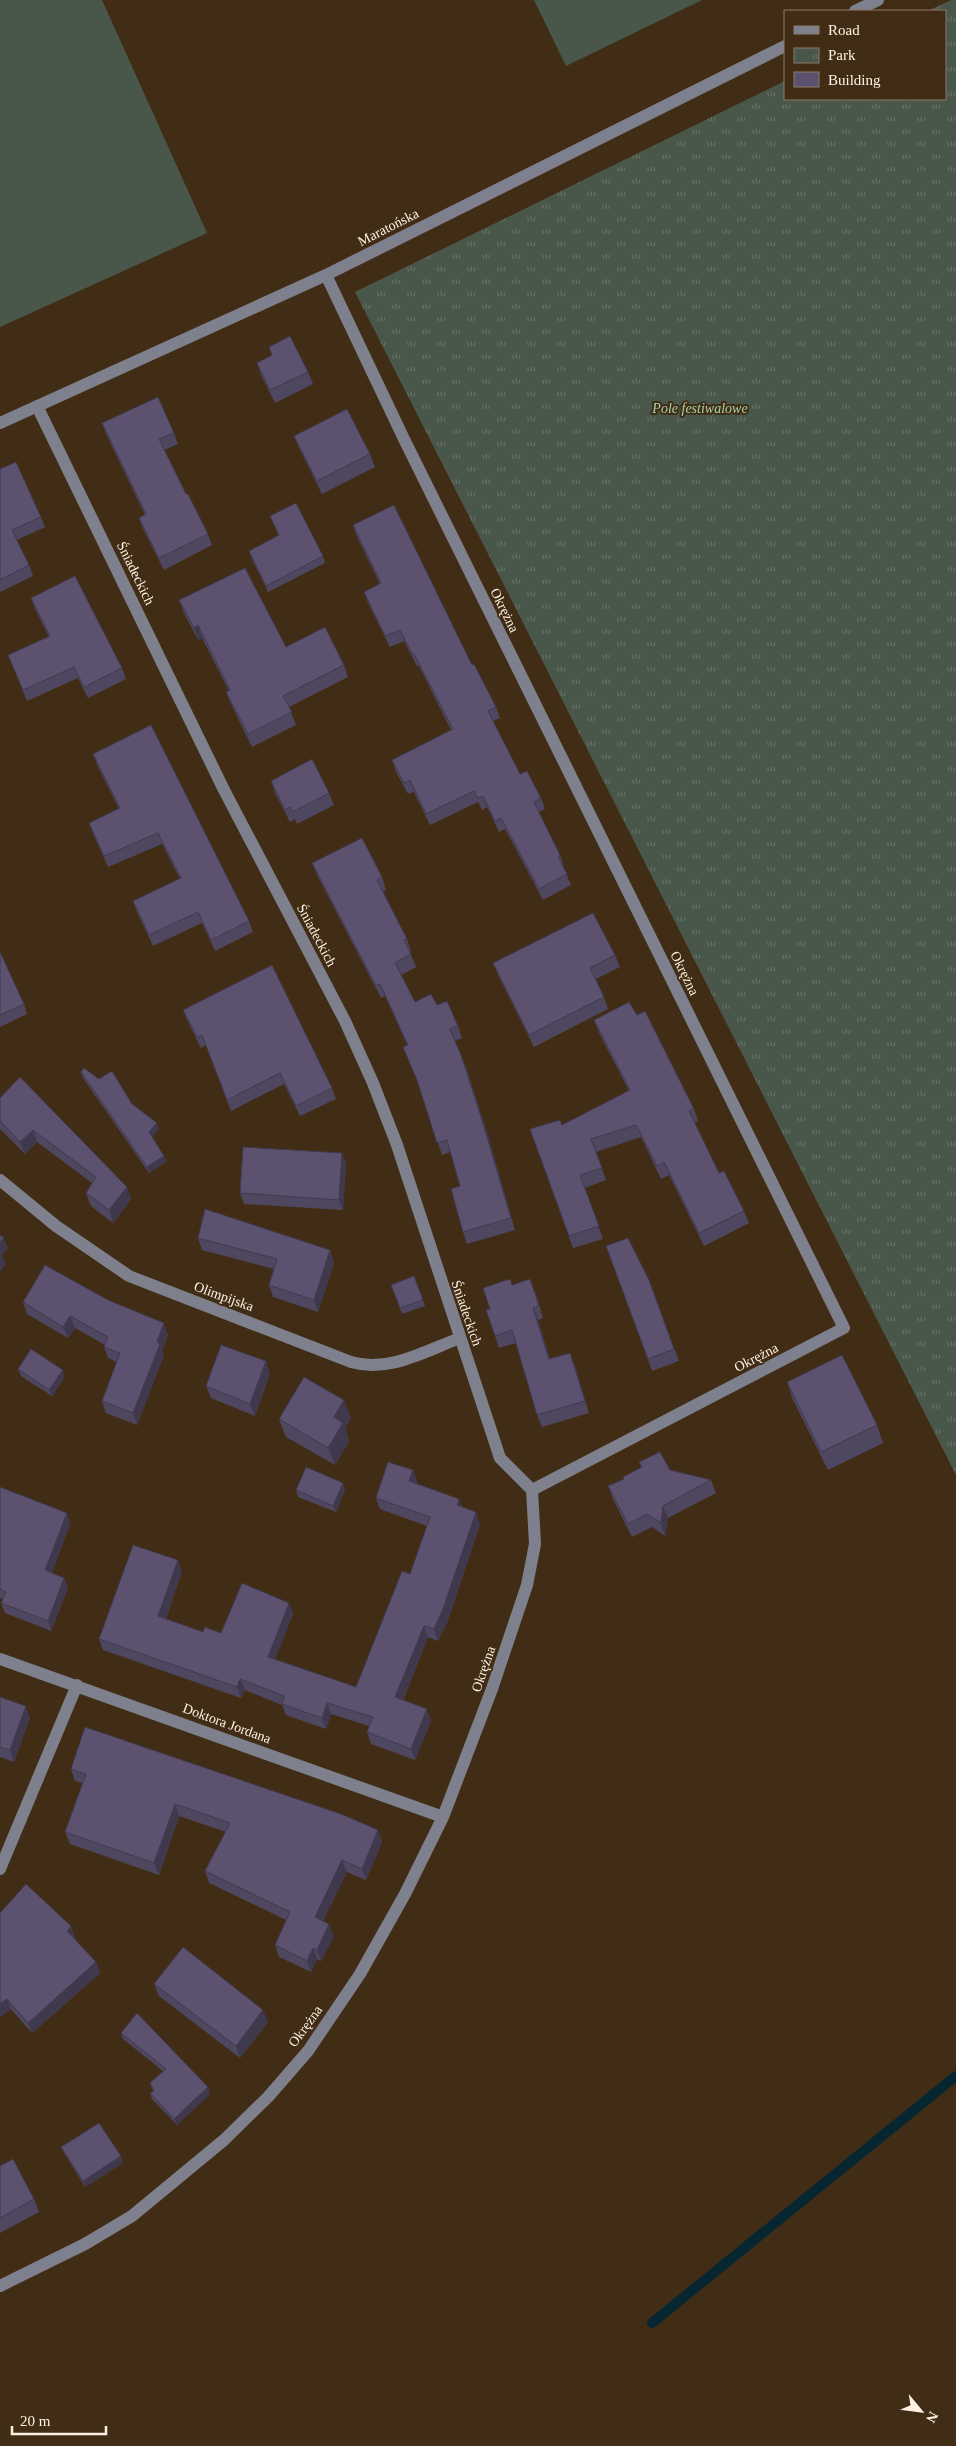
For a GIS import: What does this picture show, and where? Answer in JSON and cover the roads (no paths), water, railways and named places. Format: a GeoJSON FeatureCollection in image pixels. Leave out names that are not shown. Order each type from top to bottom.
{"type":"FeatureCollection","features":[{"type":"Feature","properties":{"kind":"street"},"geometry":{"type":"LineString","coordinates":[[857,10],[878,0]]}},
{"type":"Feature","properties":{"kind":"street","name":"Maratońska"},"geometry":{"type":"LineString","coordinates":[[0,423],[326,275],[784,46]]}},
{"type":"Feature","properties":{"kind":"street","name":"Okrężna"},"geometry":{"type":"LineString","coordinates":[[0,2286],[85,2244],[132,2216],[224,2140],[268,2097],[308,2051],[360,1974],[405,1894],[443,1817],[492,1689],[527,1585],[535,1544],[532,1490],[844,1328],[404,439],[326,275]]}},
{"type":"Feature","properties":{"kind":"street","name":"Śniadeckich"},"geometry":{"type":"LineString","coordinates":[[37,406],[224,790],[345,1021],[397,1145],[500,1458],[532,1490]]}},
{"type":"Feature","properties":{"kind":"street","name":"Olimpijska"},"geometry":{"type":"LineString","coordinates":[[0,1180],[63,1232],[129,1276],[351,1362],[363,1366],[395,1363],[460,1338]]}},
{"type":"Feature","properties":{"kind":"street","name":"Doktora Jordana"},"geometry":{"type":"LineString","coordinates":[[0,1659],[443,1817]]}},
{"type":"Feature","properties":{"kind":"street"},"geometry":{"type":"LineString","coordinates":[[0,1869],[77,1685]]}},
{"type":"Feature","properties":{"kind":"waterway"},"geometry":{"type":"LineString","coordinates":[[652,2323],[956,2076]]}},
{"type":"Feature","properties":{"kind":"park label","name":"Pole festiwalowe"},"geometry":{"type":"Point","coordinates":[700,408]}}]}
